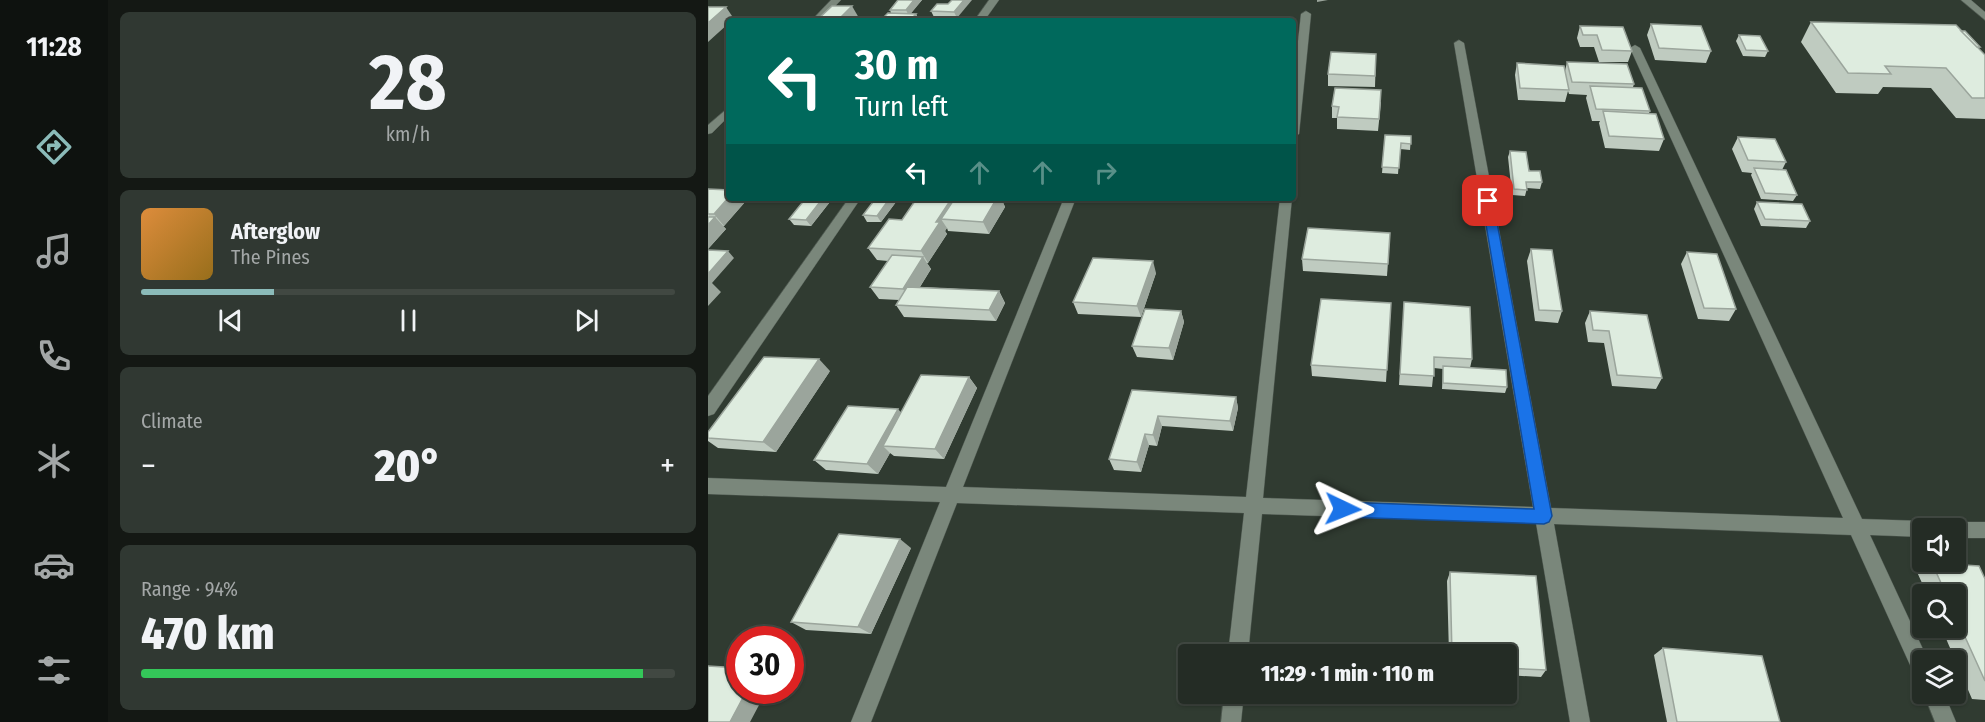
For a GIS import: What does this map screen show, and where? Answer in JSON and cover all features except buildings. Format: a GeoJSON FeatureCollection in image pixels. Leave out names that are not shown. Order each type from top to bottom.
{"type":"FeatureCollection","features":[{"type":"Feature","properties":{"kind":"street"},"geometry":{"type":"LineString","coordinates":[[819,18],[836,0]]}},
{"type":"Feature","properties":{"kind":"street"},"geometry":{"type":"LineString","coordinates":[[981,18],[994,0]]}},
{"type":"Feature","properties":{"kind":"street"},"geometry":{"type":"LineString","coordinates":[[1966,0],[1985,17]]}},
{"type":"Feature","properties":{"kind":"street"},"geometry":{"type":"LineString","coordinates":[[1296,106],[1306,14]]}},
{"type":"Feature","properties":{"kind":"street"},"geometry":{"type":"LineString","coordinates":[[1460,43],[1580,722]]}},
{"type":"Feature","properties":{"kind":"street"},"geometry":{"type":"LineString","coordinates":[[1635,48],[1913,650]]}},
{"type":"Feature","properties":{"kind":"street"},"geometry":{"type":"LineString","coordinates":[[708,131],[726,113]]}},
{"type":"Feature","properties":{"kind":"street"},"geometry":{"type":"LineString","coordinates":[[708,409],[853,201]]}},
{"type":"Feature","properties":{"kind":"street"},"geometry":{"type":"LineString","coordinates":[[861,722],[1069,201]]}},
{"type":"Feature","properties":{"kind":"street"},"geometry":{"type":"LineString","coordinates":[[1239,644],[1286,201]]}},
{"type":"Feature","properties":{"kind":"street"},"geometry":{"type":"LineString","coordinates":[[708,486],[1912,529]]}},
{"type":"Feature","properties":{"kind":"street"},"geometry":{"type":"LineString","coordinates":[[1966,530],[1985,530]]}},
{"type":"Feature","properties":{"kind":"street"},"geometry":{"type":"LineString","coordinates":[[1231,722],[1233,704]]}},
{"type":"Feature","properties":{"kind":"street"},"geometry":{"type":"LineString","coordinates":[[1938,704],[1946,722]]}},
{"type":"Feature","properties":{"kind":"route"},"geometry":{"type":"LineString","coordinates":[[1343,509],[1544,516],[1488,201]]}}]}
